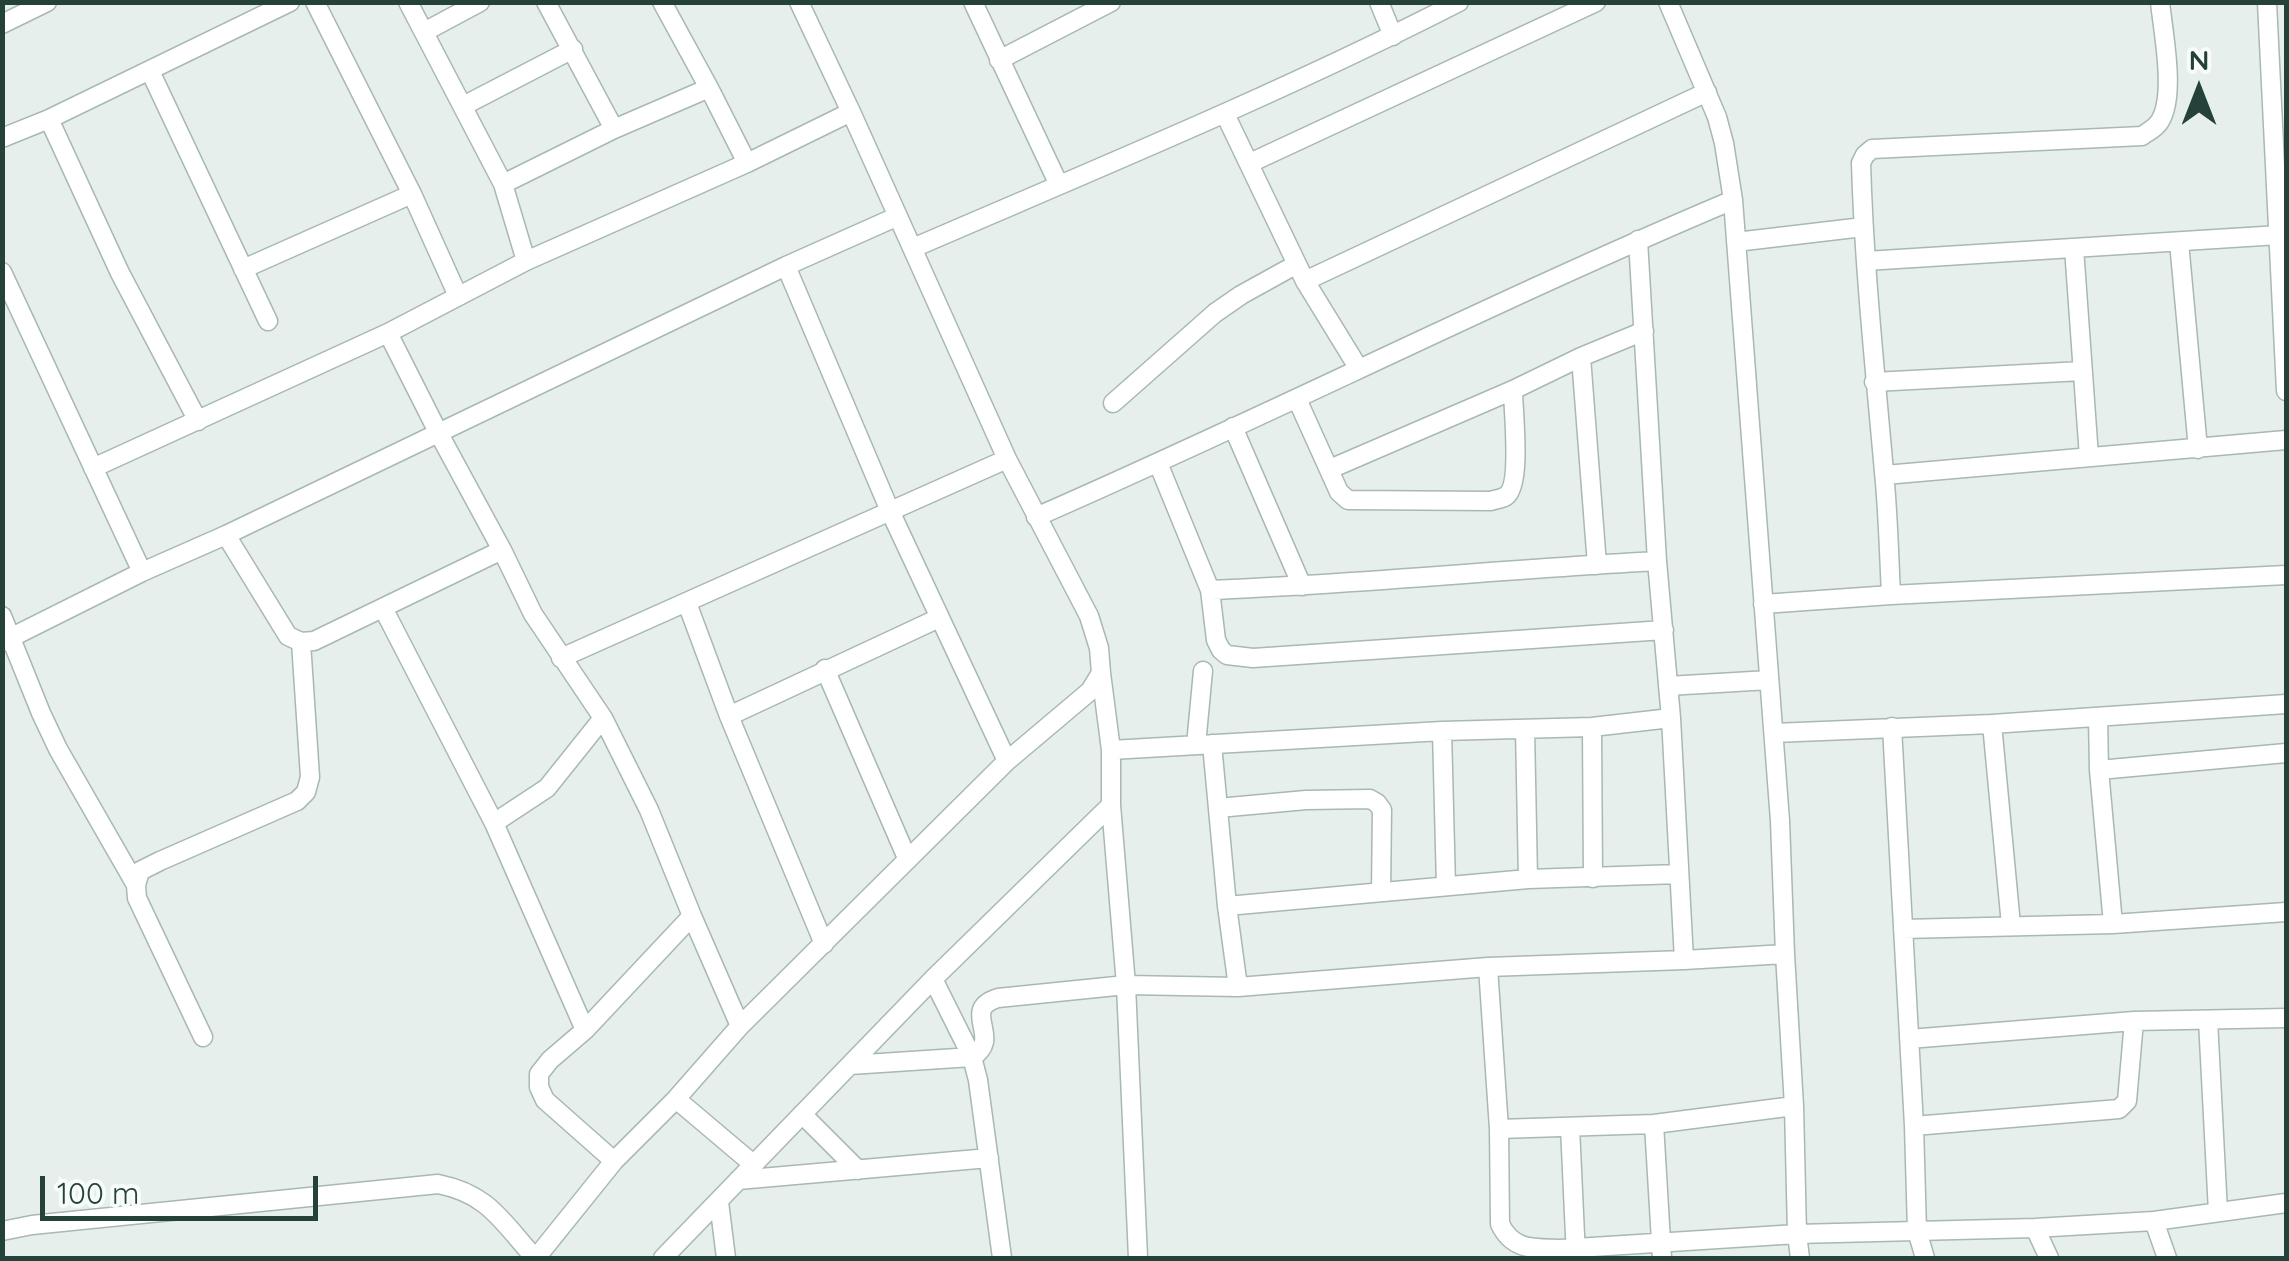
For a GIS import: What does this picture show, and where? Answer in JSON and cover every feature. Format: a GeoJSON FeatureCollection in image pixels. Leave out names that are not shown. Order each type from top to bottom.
{"type":"FeatureCollection","features":[{"type":"Feature","properties":{"kind":"street"},"geometry":{"type":"LineString","coordinates":[[2,24],[47,2]]}},
{"type":"Feature","properties":{"kind":"street"},"geometry":{"type":"LineString","coordinates":[[2,138],[50,119],[290,2]]}},
{"type":"Feature","properties":{"kind":"street"},"geometry":{"type":"LineString","coordinates":[[315,2],[412,194],[458,296]]}},
{"type":"Feature","properties":{"kind":"street"},"geometry":{"type":"LineString","coordinates":[[408,2],[503,184],[526,262]]}},
{"type":"Feature","properties":{"kind":"street"},"geometry":{"type":"LineString","coordinates":[[424,32],[480,2]]}},
{"type":"Feature","properties":{"kind":"street"},"geometry":{"type":"LineString","coordinates":[[546,2],[614,129]]}},
{"type":"Feature","properties":{"kind":"street"},"geometry":{"type":"LineString","coordinates":[[662,2],[747,163]]}},
{"type":"Feature","properties":{"kind":"street"},"geometry":{"type":"LineString","coordinates":[[799,2],[1006,459],[1089,616],[1099,648],[1111,750],[1138,1258]]}},
{"type":"Feature","properties":{"kind":"street"},"geometry":{"type":"LineString","coordinates":[[973,2],[1059,185]]}},
{"type":"Feature","properties":{"kind":"street"},"geometry":{"type":"LineString","coordinates":[[1000,60],[1079,9],[1111,2]]}},
{"type":"Feature","properties":{"kind":"street"},"geometry":{"type":"LineString","coordinates":[[1378,2],[1393,36]]}},
{"type":"Feature","properties":{"kind":"street"},"geometry":{"type":"LineString","coordinates":[[912,248],[1225,114],[1459,2]]}},
{"type":"Feature","properties":{"kind":"street"},"geometry":{"type":"LineString","coordinates":[[1250,163],[1596,2]]}},
{"type":"Feature","properties":{"kind":"street"},"geometry":{"type":"LineString","coordinates":[[1668,2],[1718,117],[1733,200],[1780,820],[1800,1258]]}},
{"type":"Feature","properties":{"kind":"street"},"geometry":{"type":"LineString","coordinates":[[1891,595],[1885,475],[1863,227],[1861,164],[1865,154],[1872,149],[2142,136],[2158,125],[2165,110],[2167,84],[2160,2]]}},
{"type":"Feature","properties":{"kind":"street"},"geometry":{"type":"LineString","coordinates":[[2267,2],[2286,391]]}},
{"type":"Feature","properties":{"kind":"street"},"geometry":{"type":"LineString","coordinates":[[463,106],[572,50]]}},
{"type":"Feature","properties":{"kind":"street"},"geometry":{"type":"LineString","coordinates":[[150,71],[268,321]]}},
{"type":"Feature","properties":{"kind":"street"},"geometry":{"type":"LineString","coordinates":[[503,184],[614,129],[710,88]]}},
{"type":"Feature","properties":{"kind":"street"},"geometry":{"type":"LineString","coordinates":[[1113,404],[1240,295],[1301,272],[1707,92]]}},
{"type":"Feature","properties":{"kind":"street"},"geometry":{"type":"LineString","coordinates":[[94,468],[851,112]]}},
{"type":"Feature","properties":{"kind":"street"},"geometry":{"type":"LineString","coordinates":[[1225,114],[1301,272],[1359,369]]}},
{"type":"Feature","properties":{"kind":"street"},"geometry":{"type":"LineString","coordinates":[[50,119],[120,273],[198,421]]}},
{"type":"Feature","properties":{"kind":"street"},"geometry":{"type":"LineString","coordinates":[[243,270],[412,194]]}},
{"type":"Feature","properties":{"kind":"street"},"geometry":{"type":"LineString","coordinates":[[1036,517],[1733,200]]}},
{"type":"Feature","properties":{"kind":"street"},"geometry":{"type":"LineString","coordinates":[[7,640],[142,572],[896,217]]}},
{"type":"Feature","properties":{"kind":"street"},"geometry":{"type":"LineString","coordinates":[[1736,242],[1863,227]]}},
{"type":"Feature","properties":{"kind":"street"},"geometry":{"type":"LineString","coordinates":[[1866,262],[2280,235]]}},
{"type":"Feature","properties":{"kind":"street"},"geometry":{"type":"LineString","coordinates":[[1638,240],[1684,960]]}},
{"type":"Feature","properties":{"kind":"street"},"geometry":{"type":"LineString","coordinates":[[2178,242],[2198,449]]}},
{"type":"Feature","properties":{"kind":"street"},"geometry":{"type":"LineString","coordinates":[[2074,248],[2090,457]]}},
{"type":"Feature","properties":{"kind":"street"},"geometry":{"type":"LineString","coordinates":[[786,266],[890,511],[1006,761]]}},
{"type":"Feature","properties":{"kind":"street"},"geometry":{"type":"LineString","coordinates":[[2,272],[142,572]]}},
{"type":"Feature","properties":{"kind":"street"},"geometry":{"type":"LineString","coordinates":[[1330,469],[1644,331]]}},
{"type":"Feature","properties":{"kind":"street"},"geometry":{"type":"LineString","coordinates":[[388,332],[533,614],[603,718],[649,810],[740,1026]]}},
{"type":"Feature","properties":{"kind":"street"},"geometry":{"type":"LineString","coordinates":[[1581,356],[1597,564]]}},
{"type":"Feature","properties":{"kind":"street"},"geometry":{"type":"LineString","coordinates":[[1874,382],[2082,371]]}},
{"type":"Feature","properties":{"kind":"street"},"geometry":{"type":"LineString","coordinates":[[1297,399],[1339,492],[1348,500],[1491,501],[1506,496],[1514,487],[1513,390]]}},
{"type":"Feature","properties":{"kind":"street"},"geometry":{"type":"LineString","coordinates":[[1234,427],[1302,586]]}},
{"type":"Feature","properties":{"kind":"street"},"geometry":{"type":"LineString","coordinates":[[1885,475],[2286,440]]}},
{"type":"Feature","properties":{"kind":"street"},"geometry":{"type":"LineString","coordinates":[[561,658],[1006,459]]}},
{"type":"Feature","properties":{"kind":"street"},"geometry":{"type":"LineString","coordinates":[[1158,464],[1210,590],[1216,640],[1227,655],[1253,658],[1664,630]]}},
{"type":"Feature","properties":{"kind":"street"},"geometry":{"type":"LineString","coordinates":[[226,535],[288,636],[301,642],[314,641],[502,550]]}},
{"type":"Feature","properties":{"kind":"street"},"geometry":{"type":"LineString","coordinates":[[1210,590],[1657,562]]}},
{"type":"Feature","properties":{"kind":"street"},"geometry":{"type":"LineString","coordinates":[[1764,604],[2286,574]]}},
{"type":"Feature","properties":{"kind":"street"},"geometry":{"type":"LineString","coordinates":[[686,603],[824,944]]}},
{"type":"Feature","properties":{"kind":"street"},"geometry":{"type":"LineString","coordinates":[[383,608],[494,823],[585,1030]]}},
{"type":"Feature","properties":{"kind":"street"},"geometry":{"type":"LineString","coordinates":[[2,616],[7,640],[58,749],[136,884]]}},
{"type":"Feature","properties":{"kind":"street"},"geometry":{"type":"LineString","coordinates":[[729,716],[938,618]]}},
{"type":"Feature","properties":{"kind":"street"},"geometry":{"type":"LineString","coordinates":[[203,1037],[137,898],[136,884],[140,871],[160,860],[296,802],[306,792],[310,777],[301,642]]}},
{"type":"Feature","properties":{"kind":"street"},"geometry":{"type":"LineString","coordinates":[[825,669],[907,858]]}},
{"type":"Feature","properties":{"kind":"street"},"geometry":{"type":"LineString","coordinates":[[1203,671],[1204,744],[1218,808],[1238,987]]}},
{"type":"Feature","properties":{"kind":"street"},"geometry":{"type":"LineString","coordinates":[[2,1231],[438,1184],[482,1200],[535,1258],[614,1160],[676,1099],[740,1026],[1006,761],[1075,707],[1101,673]]}},
{"type":"Feature","properties":{"kind":"street"},"geometry":{"type":"LineString","coordinates":[[1668,686],[1770,680]]}},
{"type":"Feature","properties":{"kind":"street"},"geometry":{"type":"LineString","coordinates":[[1774,733],[1992,724],[2286,704]]}},
{"type":"Feature","properties":{"kind":"street"},"geometry":{"type":"LineString","coordinates":[[2098,717],[2113,924]]}},
{"type":"Feature","properties":{"kind":"street"},"geometry":{"type":"LineString","coordinates":[[494,823],[547,788],[603,718]]}},
{"type":"Feature","properties":{"kind":"street"},"geometry":{"type":"LineString","coordinates":[[1111,750],[1442,731],[1592,727],[1671,718]]}},
{"type":"Feature","properties":{"kind":"street"},"geometry":{"type":"LineString","coordinates":[[1992,724],[2011,925]]}},
{"type":"Feature","properties":{"kind":"street"},"geometry":{"type":"LineString","coordinates":[[1592,727],[1594,878]]}},
{"type":"Feature","properties":{"kind":"street"},"geometry":{"type":"LineString","coordinates":[[1892,727],[1917,1232],[1924,1258]]}},
{"type":"Feature","properties":{"kind":"street"},"geometry":{"type":"LineString","coordinates":[[1525,729],[1528,879]]}},
{"type":"Feature","properties":{"kind":"street"},"geometry":{"type":"LineString","coordinates":[[1442,731],[1446,886]]}},
{"type":"Feature","properties":{"kind":"street"},"geometry":{"type":"LineString","coordinates":[[2099,770],[2286,753]]}},
{"type":"Feature","properties":{"kind":"street"},"geometry":{"type":"LineString","coordinates":[[1218,808],[1370,799],[1382,810],[1381,892]]}},
{"type":"Feature","properties":{"kind":"street"},"geometry":{"type":"LineString","coordinates":[[663,1258],[933,980],[1111,804]]}},
{"type":"Feature","properties":{"kind":"street"},"geometry":{"type":"LineString","coordinates":[[1226,906],[1528,879],[1679,874]]}},
{"type":"Feature","properties":{"kind":"street"},"geometry":{"type":"LineString","coordinates":[[1902,929],[2113,924],[2286,912]]}},
{"type":"Feature","properties":{"kind":"street"},"geometry":{"type":"LineString","coordinates":[[614,1160],[545,1100],[539,1087],[540,1074],[692,916]]}},
{"type":"Feature","properties":{"kind":"street"},"geometry":{"type":"LineString","coordinates":[[850,1065],[972,1057],[984,1044],[982,1006],[998,998],[1126,985],[1238,987],[1488,967],[1785,954]]}},
{"type":"Feature","properties":{"kind":"street"},"geometry":{"type":"LineString","coordinates":[[1488,967],[1500,1224],[1506,1237],[1516,1244],[1576,1254],[1662,1250],[1797,1234],[2154,1221],[2286,1202]]}},
{"type":"Feature","properties":{"kind":"street"},"geometry":{"type":"LineString","coordinates":[[933,980],[972,1057],[978,1080],[1002,1258]]}},
{"type":"Feature","properties":{"kind":"street"},"geometry":{"type":"LineString","coordinates":[[1909,1039],[2134,1021],[2286,1018]]}},
{"type":"Feature","properties":{"kind":"street"},"geometry":{"type":"LineString","coordinates":[[2208,1020],[2218,1212]]}},
{"type":"Feature","properties":{"kind":"street"},"geometry":{"type":"LineString","coordinates":[[1914,1126],[2119,1109],[2127,1101],[2134,1021]]}},
{"type":"Feature","properties":{"kind":"street"},"geometry":{"type":"LineString","coordinates":[[676,1099],[754,1164]]}},
{"type":"Feature","properties":{"kind":"street"},"geometry":{"type":"LineString","coordinates":[[1498,1130],[1654,1124],[1794,1106]]}},
{"type":"Feature","properties":{"kind":"street"},"geometry":{"type":"LineString","coordinates":[[802,1114],[858,1170]]}},
{"type":"Feature","properties":{"kind":"street"},"geometry":{"type":"LineString","coordinates":[[1654,1124],[1662,1250]]}},
{"type":"Feature","properties":{"kind":"street"},"geometry":{"type":"LineString","coordinates":[[1570,1127],[1576,1254]]}},
{"type":"Feature","properties":{"kind":"street"},"geometry":{"type":"LineString","coordinates":[[738,1180],[989,1158]]}},
{"type":"Feature","properties":{"kind":"street"},"geometry":{"type":"LineString","coordinates":[[719,1202],[726,1258]]}},
{"type":"Feature","properties":{"kind":"street"},"geometry":{"type":"LineString","coordinates":[[2154,1221],[2167,1258]]}},
{"type":"Feature","properties":{"kind":"street"},"geometry":{"type":"LineString","coordinates":[[2034,1228],[2049,1258]]}}]}
